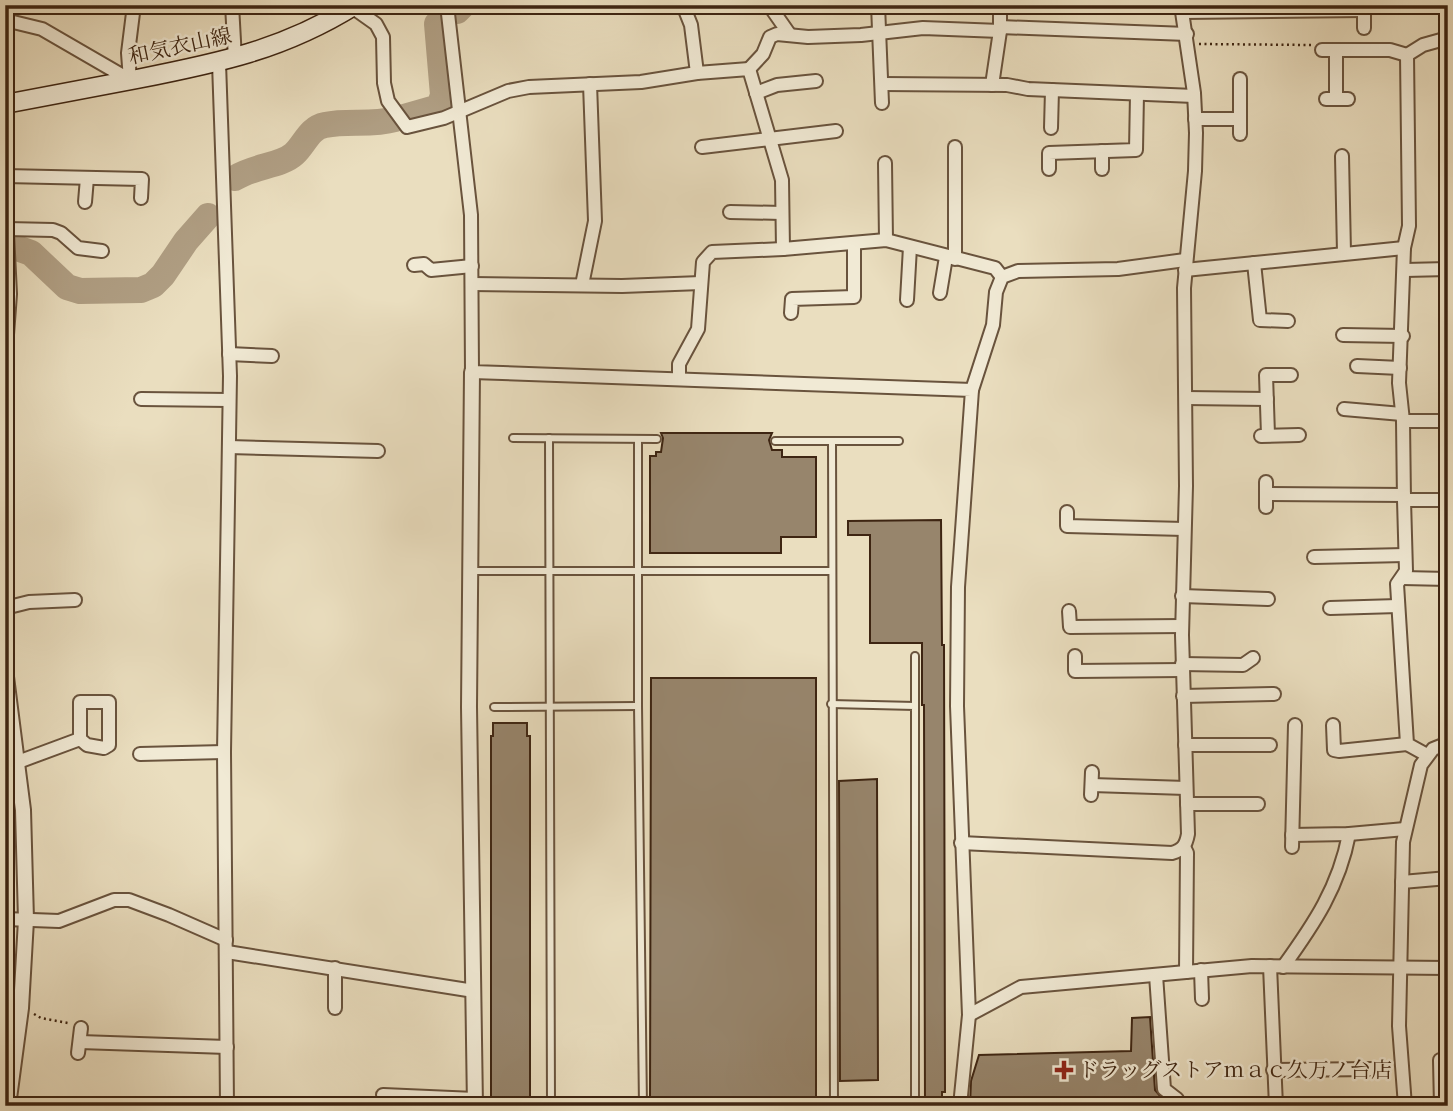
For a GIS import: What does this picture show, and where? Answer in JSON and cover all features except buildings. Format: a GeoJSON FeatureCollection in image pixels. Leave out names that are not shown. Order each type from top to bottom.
{"type":"FeatureCollection","features":[{"type":"Feature","properties":{"kind":"main road","name":"和気衣山線"},"geometry":{"type":"LineString","coordinates":[[5,104],[227,61],[280,43],[327,22],[353,6]]}},
{"type":"Feature","properties":{"kind":"street"},"geometry":{"type":"LineString","coordinates":[[130,80],[128,53],[134,5]]}},
{"type":"Feature","properties":{"kind":"street"},"geometry":{"type":"LineString","coordinates":[[227,1106],[224,752],[229,447],[227,61],[232,5]]}},
{"type":"Feature","properties":{"kind":"street"},"geometry":{"type":"LineString","coordinates":[[383,1095],[475,1102],[469,571],[471,215],[447,5]]}},
{"type":"Feature","properties":{"kind":"street"},"geometry":{"type":"LineString","coordinates":[[683,5],[691,25],[697,73]]}},
{"type":"Feature","properties":{"kind":"street"},"geometry":{"type":"LineString","coordinates":[[769,5],[790,34]]}},
{"type":"Feature","properties":{"kind":"street"},"geometry":{"type":"LineString","coordinates":[[878,5],[882,103]]}},
{"type":"Feature","properties":{"kind":"street"},"geometry":{"type":"LineString","coordinates":[[992,85],[1000,29],[1000,5]]}},
{"type":"Feature","properties":{"kind":"street"},"geometry":{"type":"LineString","coordinates":[[353,6],[376,24],[383,37],[384,83],[388,102],[407,127],[459,112],[508,91],[641,82],[697,73],[749,69],[764,54],[770,37],[777,34],[823,37],[923,28],[1000,29],[1188,39]]}},
{"type":"Feature","properties":{"kind":"street"},"geometry":{"type":"LineString","coordinates":[[961,843],[1171,853],[1181,851],[1184,847],[1188,834],[1182,667],[1185,265],[1195,172],[1195,119],[1188,39],[1182,9],[1364,8],[1364,28]]}},
{"type":"Feature","properties":{"kind":"street"},"geometry":{"type":"LineString","coordinates":[[5,20],[43,29],[130,80]]}},
{"type":"Feature","properties":{"kind":"street"},"geometry":{"type":"LineString","coordinates":[[1322,50],[1390,50],[1407,55],[1423,45],[1448,38]]}},
{"type":"Feature","properties":{"kind":"street"},"geometry":{"type":"LineString","coordinates":[[1336,50],[1337,99]]}},
{"type":"Feature","properties":{"kind":"street"},"geometry":{"type":"LineString","coordinates":[[1407,55],[1409,213],[1404,248],[1400,368],[1406,571],[1397,584],[1407,744]]}},
{"type":"Feature","properties":{"kind":"street"},"geometry":{"type":"LineString","coordinates":[[749,69],[782,180],[783,249]]}},
{"type":"Feature","properties":{"kind":"street"},"geometry":{"type":"LineString","coordinates":[[1240,79],[1240,134]]}},
{"type":"Feature","properties":{"kind":"street"},"geometry":{"type":"LineString","coordinates":[[756,93],[777,85],[817,81]]}},
{"type":"Feature","properties":{"kind":"street"},"geometry":{"type":"LineString","coordinates":[[582,285],[595,220],[590,84]]}},
{"type":"Feature","properties":{"kind":"street"},"geometry":{"type":"LineString","coordinates":[[883,84],[992,85],[1194,96]]}},
{"type":"Feature","properties":{"kind":"street"},"geometry":{"type":"LineString","coordinates":[[1051,128],[1052,90]]}},
{"type":"Feature","properties":{"kind":"street"},"geometry":{"type":"LineString","coordinates":[[1049,169],[1049,153],[1136,150],[1137,94]]}},
{"type":"Feature","properties":{"kind":"street"},"geometry":{"type":"LineString","coordinates":[[1195,119],[1240,119]]}},
{"type":"Feature","properties":{"kind":"street"},"geometry":{"type":"LineString","coordinates":[[702,147],[836,131]]}},
{"type":"Feature","properties":{"kind":"street"},"geometry":{"type":"LineString","coordinates":[[940,293],[950,258],[955,147]]}},
{"type":"Feature","properties":{"kind":"street"},"geometry":{"type":"LineString","coordinates":[[1102,151],[1102,169]]}},
{"type":"Feature","properties":{"kind":"street"},"geometry":{"type":"LineString","coordinates":[[1344,253],[1342,162],[1357,168]]}},
{"type":"Feature","properties":{"kind":"street"},"geometry":{"type":"LineString","coordinates":[[885,163],[886,240]]}},
{"type":"Feature","properties":{"kind":"street"},"geometry":{"type":"LineString","coordinates":[[5,176],[142,178],[141,198]]}},
{"type":"Feature","properties":{"kind":"street"},"geometry":{"type":"LineString","coordinates":[[85,202],[86,177]]}},
{"type":"Feature","properties":{"kind":"street"},"geometry":{"type":"LineString","coordinates":[[730,212],[782,214]]}},
{"type":"Feature","properties":{"kind":"street"},"geometry":{"type":"LineString","coordinates":[[5,213],[5,348]]}},
{"type":"Feature","properties":{"kind":"street"},"geometry":{"type":"LineString","coordinates":[[7,229],[53,230],[61,233],[78,248],[102,251]]}},
{"type":"Feature","properties":{"kind":"street"},"geometry":{"type":"LineString","coordinates":[[679,378],[679,364],[698,329],[703,262],[712,252],[886,240],[995,268],[1002,277]]}},
{"type":"Feature","properties":{"kind":"street"},"geometry":{"type":"LineString","coordinates":[[791,313],[792,299],[854,298],[854,243]]}},
{"type":"Feature","properties":{"kind":"street"},"geometry":{"type":"LineString","coordinates":[[907,300],[910,247]]}},
{"type":"Feature","properties":{"kind":"street"},"geometry":{"type":"LineString","coordinates":[[960,1106],[970,1015],[957,706],[958,587],[972,390],[993,325],[996,292],[1002,277],[1018,271],[1254,263],[1404,248]]}},
{"type":"Feature","properties":{"kind":"street"},"geometry":{"type":"LineString","coordinates":[[1254,263],[1260,320],[1289,321]]}},
{"type":"Feature","properties":{"kind":"street"},"geometry":{"type":"LineString","coordinates":[[414,265],[424,264],[431,270],[472,266]]}},
{"type":"Feature","properties":{"kind":"street"},"geometry":{"type":"LineString","coordinates":[[1405,270],[1448,269]]}},
{"type":"Feature","properties":{"kind":"street"},"geometry":{"type":"LineString","coordinates":[[472,284],[701,283]]}},
{"type":"Feature","properties":{"kind":"street"},"geometry":{"type":"LineString","coordinates":[[1343,335],[1403,336]]}},
{"type":"Feature","properties":{"kind":"street"},"geometry":{"type":"LineString","coordinates":[[229,354],[272,356]]}},
{"type":"Feature","properties":{"kind":"street"},"geometry":{"type":"LineString","coordinates":[[1291,360],[1291,378],[1266,375],[1264,435],[1299,435]]}},
{"type":"Feature","properties":{"kind":"street"},"geometry":{"type":"LineString","coordinates":[[1357,366],[1400,368]]}},
{"type":"Feature","properties":{"kind":"street"},"geometry":{"type":"LineString","coordinates":[[472,372],[972,390]]}},
{"type":"Feature","properties":{"kind":"street"},"geometry":{"type":"LineString","coordinates":[[1186,398],[1267,399]]}},
{"type":"Feature","properties":{"kind":"street"},"geometry":{"type":"LineString","coordinates":[[141,400],[229,400]]}},
{"type":"Feature","properties":{"kind":"street"},"geometry":{"type":"LineString","coordinates":[[1344,409],[1448,422]]}},
{"type":"Feature","properties":{"kind":"street"},"geometry":{"type":"LineString","coordinates":[[229,447],[378,451]]}},
{"type":"Feature","properties":{"kind":"street"},"geometry":{"type":"LineString","coordinates":[[1266,494],[1448,500]]}},
{"type":"Feature","properties":{"kind":"street"},"geometry":{"type":"LineString","coordinates":[[1067,512],[1067,526],[1184,529]]}},
{"type":"Feature","properties":{"kind":"street"},"geometry":{"type":"LineString","coordinates":[[1314,557],[1405,555]]}},
{"type":"Feature","properties":{"kind":"street"},"geometry":{"type":"LineString","coordinates":[[1403,578],[1448,579]]}},
{"type":"Feature","properties":{"kind":"street"},"geometry":{"type":"LineString","coordinates":[[1182,596],[1268,599]]}},
{"type":"Feature","properties":{"kind":"street"},"geometry":{"type":"LineString","coordinates":[[5,608],[29,602],[75,600]]}},
{"type":"Feature","properties":{"kind":"street"},"geometry":{"type":"LineString","coordinates":[[1330,608],[1398,606]]}},
{"type":"Feature","properties":{"kind":"street"},"geometry":{"type":"LineString","coordinates":[[1069,611],[1070,627],[1182,626]]}},
{"type":"Feature","properties":{"kind":"street"},"geometry":{"type":"LineString","coordinates":[[1075,656],[1075,671],[1243,665],[1252,658]]}},
{"type":"Feature","properties":{"kind":"street"},"geometry":{"type":"LineString","coordinates":[[5,672],[23,810],[26,920],[21,1008],[8,1106]]}},
{"type":"Feature","properties":{"kind":"street"},"geometry":{"type":"LineString","coordinates":[[1183,696],[1274,694]]}},
{"type":"Feature","properties":{"kind":"street"},"geometry":{"type":"LineString","coordinates":[[1295,725],[1292,841],[1405,829]]}},
{"type":"Feature","properties":{"kind":"street"},"geometry":{"type":"LineString","coordinates":[[1334,725],[1334,750],[1407,744],[1427,755]]}},
{"type":"Feature","properties":{"kind":"street"},"geometry":{"type":"LineString","coordinates":[[18,762],[80,739]]}},
{"type":"Feature","properties":{"kind":"street"},"geometry":{"type":"LineString","coordinates":[[1405,1106],[1399,1026],[1405,829],[1421,765],[1433,749],[1448,743]]}},
{"type":"Feature","properties":{"kind":"street"},"geometry":{"type":"LineString","coordinates":[[1185,745],[1269,744]]}},
{"type":"Feature","properties":{"kind":"street"},"geometry":{"type":"LineString","coordinates":[[140,754],[224,752]]}},
{"type":"Feature","properties":{"kind":"street"},"geometry":{"type":"LineString","coordinates":[[1092,784],[1186,788]]}},
{"type":"Feature","properties":{"kind":"street"},"geometry":{"type":"LineString","coordinates":[[1187,804],[1258,804]]}},
{"type":"Feature","properties":{"kind":"street"},"geometry":{"type":"LineString","coordinates":[[1276,1106],[1273,1070],[1277,967],[1324,907],[1344,859],[1349,834]]}},
{"type":"Feature","properties":{"kind":"street"},"geometry":{"type":"LineString","coordinates":[[1184,847],[1187,853],[1186,972]]}},
{"type":"Feature","properties":{"kind":"street"},"geometry":{"type":"LineString","coordinates":[[1402,882],[1448,878]]}},
{"type":"Feature","properties":{"kind":"street"},"geometry":{"type":"LineString","coordinates":[[5,919],[59,921],[114,900],[129,900],[169,915],[226,946],[335,968],[474,991]]}},
{"type":"Feature","properties":{"kind":"street"},"geometry":{"type":"LineString","coordinates":[[970,1015],[1021,987],[1201,970],[1277,967],[1448,968]]}},
{"type":"Feature","properties":{"kind":"street"},"geometry":{"type":"LineString","coordinates":[[335,968],[335,1008]]}},
{"type":"Feature","properties":{"kind":"street"},"geometry":{"type":"LineString","coordinates":[[1201,970],[1202,999]]}},
{"type":"Feature","properties":{"kind":"street"},"geometry":{"type":"LineString","coordinates":[[1156,975],[1164,1089],[1177,1099],[1178,1106]]}},
{"type":"Feature","properties":{"kind":"street"},"geometry":{"type":"LineString","coordinates":[[78,1037],[227,1047]]}},
{"type":"Feature","properties":{"kind":"street"},"geometry":{"type":"LineString","coordinates":[[1441,1106],[1440,1060],[1448,1060]]}},
{"type":"Feature","properties":{"kind":"street"},"geometry":{"type":"LineString","coordinates":[[1273,1070],[1376,1069]]}},
{"type":"Feature","properties":{"kind":"lane"},"geometry":{"type":"LineString","coordinates":[[513,438],[657,439]]}},
{"type":"Feature","properties":{"kind":"lane"},"geometry":{"type":"LineString","coordinates":[[550,438],[551,1106]]}},
{"type":"Feature","properties":{"kind":"lane"},"geometry":{"type":"LineString","coordinates":[[638,439],[643,1106]]}},
{"type":"Feature","properties":{"kind":"lane"},"geometry":{"type":"LineString","coordinates":[[775,441],[899,442]]}},
{"type":"Feature","properties":{"kind":"lane"},"geometry":{"type":"LineString","coordinates":[[832,442],[834,1106]]}},
{"type":"Feature","properties":{"kind":"lane"},"geometry":{"type":"LineString","coordinates":[[469,571],[832,571]]}},
{"type":"Feature","properties":{"kind":"lane"},"geometry":{"type":"LineString","coordinates":[[915,656],[915,1106]]}},
{"type":"Feature","properties":{"kind":"lane"},"geometry":{"type":"LineString","coordinates":[[831,704],[915,706]]}},
{"type":"Feature","properties":{"kind":"lane"},"geometry":{"type":"LineString","coordinates":[[494,707],[638,706]]}},
{"type":"Feature","properties":{"kind":"path"},"geometry":{"type":"LineString","coordinates":[[1188,39],[1311,45],[1322,50]]}},
{"type":"Feature","properties":{"kind":"path"},"geometry":{"type":"LineString","coordinates":[[21,1008],[78,1037]]}},
{"type":"Feature","properties":{"kind":"waterway"},"geometry":{"type":"LineString","coordinates":[[457,11],[463,5]]}},
{"type":"Feature","properties":{"kind":"waterway"},"geometry":{"type":"LineString","coordinates":[[404,117],[439,107],[443,95],[437,24],[442,19]]}},
{"type":"Feature","properties":{"kind":"waterway"},"geometry":{"type":"LineString","coordinates":[[235,178],[288,158],[320,127],[395,119]]}},
{"type":"Feature","properties":{"kind":"waterway"},"geometry":{"type":"LineString","coordinates":[[17,248],[31,253],[67,287],[80,291],[141,290],[153,285],[163,275],[186,241],[208,216]]}},
{"type":"Feature","properties":{"kind":"place","name":"ドラッグストアｍａｃ久万ノ台店"},"geometry":{"type":"Point","coordinates":[1064,1070]}}]}
